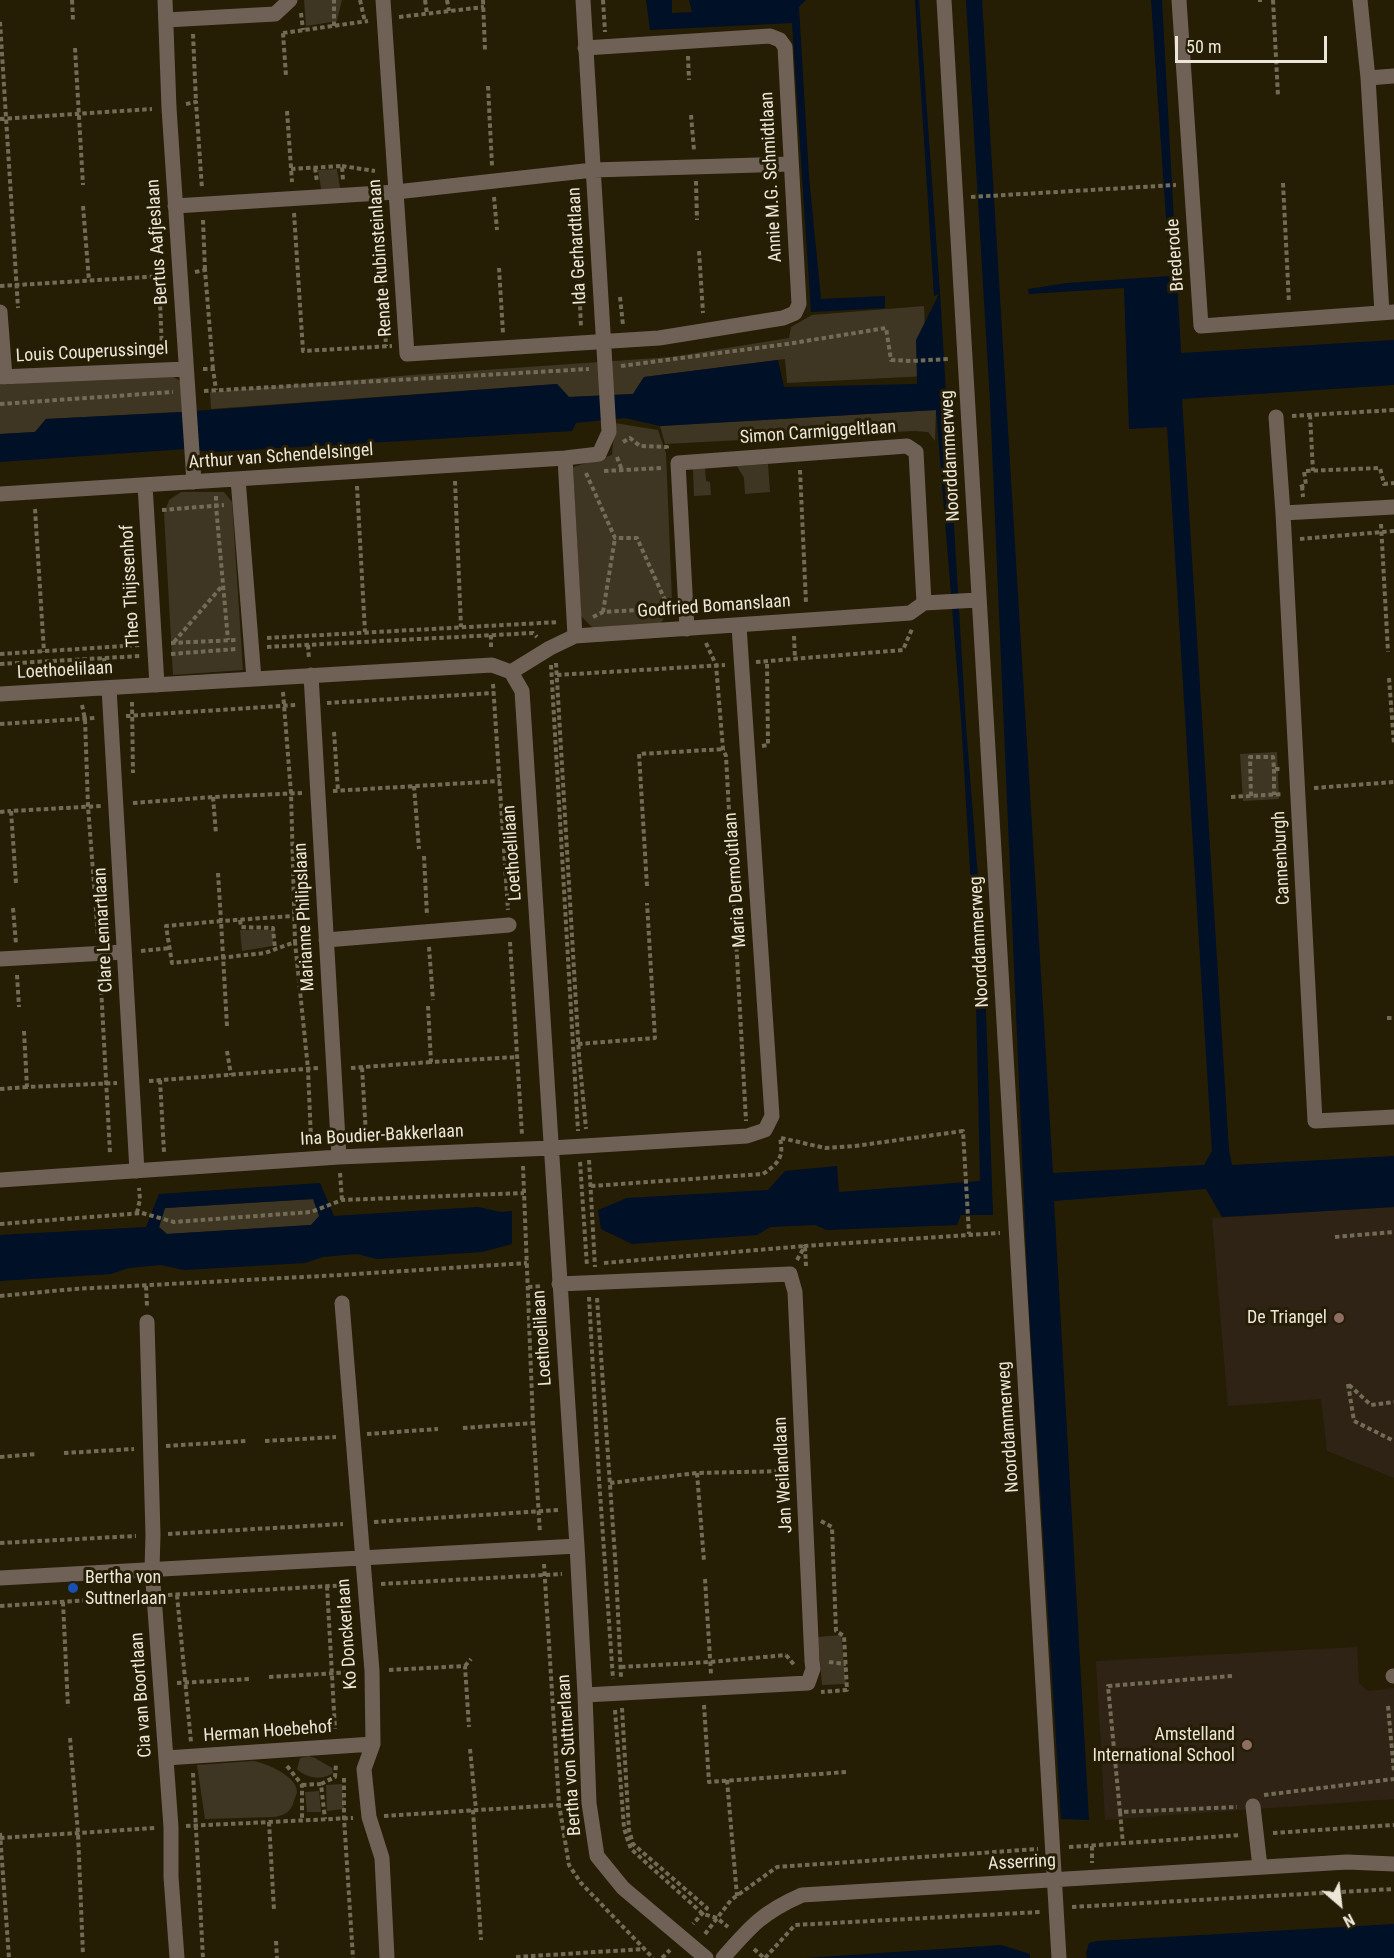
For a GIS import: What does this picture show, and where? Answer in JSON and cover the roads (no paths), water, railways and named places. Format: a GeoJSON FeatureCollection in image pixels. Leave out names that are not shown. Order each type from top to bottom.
{"type":"FeatureCollection","features":[{"type":"Feature","properties":{"kind":"street","name":"Bertus Aafjeslaan"},"geometry":{"type":"LineString","coordinates":[[165,0],[169,108],[194,482]]}},
{"type":"Feature","properties":{"kind":"street","name":"Renate Rubinsteinlaan"},"geometry":{"type":"LineString","coordinates":[[383,0],[407,354],[603,343]]}},
{"type":"Feature","properties":{"kind":"street","name":"Ida Gerhardtlaan"},"geometry":{"type":"LineString","coordinates":[[565,466],[599,454],[609,432],[583,0]]}},
{"type":"Feature","properties":{"kind":"street","name":"Noorddammerweg"},"geometry":{"type":"LineString","coordinates":[[944,0],[971,601],[1054,1848],[1059,1958]]}},
{"type":"Feature","properties":{"kind":"street","name":"Brederode"},"geometry":{"type":"LineString","coordinates":[[1179,0],[1201,326],[1388,312],[1360,0]]}},
{"type":"Feature","properties":{"kind":"street"},"geometry":{"type":"LineString","coordinates":[[166,20],[275,14],[286,4]]}},
{"type":"Feature","properties":{"kind":"street","name":"Annie M.G. Schmidtlaan"},"geometry":{"type":"LineString","coordinates":[[585,48],[770,36],[780,40],[785,47],[799,303],[795,313],[783,318],[705,331],[603,343]]}},
{"type":"Feature","properties":{"kind":"street"},"geometry":{"type":"LineString","coordinates":[[1368,78],[1394,76]]}},
{"type":"Feature","properties":{"kind":"street"},"geometry":{"type":"LineString","coordinates":[[176,206],[396,192],[593,170],[791,164]]}},
{"type":"Feature","properties":{"kind":"street"},"geometry":{"type":"LineString","coordinates":[[0,312],[2,377]]}},
{"type":"Feature","properties":{"kind":"street","name":"Louis Couperussingel"},"geometry":{"type":"LineString","coordinates":[[2,377],[186,369]]}},
{"type":"Feature","properties":{"kind":"street","name":"Cannenburgh"},"geometry":{"type":"LineString","coordinates":[[1276,417],[1315,1121],[1394,1116]]}},
{"type":"Feature","properties":{"kind":"street","name":"Simon Carmiggeltlaan"},"geometry":{"type":"LineString","coordinates":[[693,628],[676,466],[906,446],[916,452],[924,603]]}},
{"type":"Feature","properties":{"kind":"street"},"geometry":{"type":"LineString","coordinates":[[565,466],[575,636]]}},
{"type":"Feature","properties":{"kind":"street","name":"Arthur van Schendelsingel"},"geometry":{"type":"LineString","coordinates":[[0,494],[238,479],[565,466]]}},
{"type":"Feature","properties":{"kind":"street"},"geometry":{"type":"LineString","coordinates":[[238,479],[254,679]]}},
{"type":"Feature","properties":{"kind":"street","name":"Theo Thijssenhof"},"geometry":{"type":"LineString","coordinates":[[145,485],[157,685]]}},
{"type":"Feature","properties":{"kind":"street"},"geometry":{"type":"LineString","coordinates":[[1283,513],[1387,508]]}},
{"type":"Feature","properties":{"kind":"street","name":"Godfried Bomanslaan"},"geometry":{"type":"LineString","coordinates":[[512,672],[550,648],[575,636],[910,613],[924,603],[971,601]]}},
{"type":"Feature","properties":{"kind":"street","name":"Maria Dermoûtlaan"},"geometry":{"type":"LineString","coordinates":[[739,626],[772,1116],[765,1130]]}},
{"type":"Feature","properties":{"kind":"street","name":"Loethoelilaan"},"geometry":{"type":"LineString","coordinates":[[0,694],[492,665],[512,672],[522,691],[577,1546]]}},
{"type":"Feature","properties":{"kind":"street","name":"Marianne Philipslaan"},"geometry":{"type":"LineString","coordinates":[[311,675],[339,1157]]}},
{"type":"Feature","properties":{"kind":"street","name":"Clare Lennartlaan"},"geometry":{"type":"LineString","coordinates":[[109,688],[137,1171]]}},
{"type":"Feature","properties":{"kind":"street"},"geometry":{"type":"LineString","coordinates":[[326,940],[509,926]]}},
{"type":"Feature","properties":{"kind":"street"},"geometry":{"type":"LineString","coordinates":[[0,959],[124,952]]}},
{"type":"Feature","properties":{"kind":"street","name":"Ina Boudier-Bakkerlaan"},"geometry":{"type":"LineString","coordinates":[[0,1180],[339,1157],[552,1148],[747,1136],[765,1130]]}},
{"type":"Feature","properties":{"kind":"street","name":"Jan Weilandlaan"},"geometry":{"type":"LineString","coordinates":[[559,1284],[790,1274],[795,1292],[813,1669],[808,1683],[585,1695]]}},
{"type":"Feature","properties":{"kind":"street","name":"Ko Donckerlaan"},"geometry":{"type":"LineString","coordinates":[[342,1303],[372,1671],[373,1744],[364,1769],[369,1817],[382,1858],[387,1958]]}},
{"type":"Feature","properties":{"kind":"street","name":"Cia van Boortlaan"},"geometry":{"type":"LineString","coordinates":[[147,1322],[152,1569],[171,1827],[171,1877],[177,1958]]}},
{"type":"Feature","properties":{"kind":"street"},"geometry":{"type":"LineString","coordinates":[[0,1578],[577,1546]]}},
{"type":"Feature","properties":{"kind":"street","name":"Bertha von Suttnerlaan"},"geometry":{"type":"LineString","coordinates":[[577,1546],[589,1803],[597,1856],[622,1888],[706,1958]]}},
{"type":"Feature","properties":{"kind":"street","name":"Herman Hoebehof"},"geometry":{"type":"LineString","coordinates":[[166,1758],[373,1744]]}},
{"type":"Feature","properties":{"kind":"street"},"geometry":{"type":"LineString","coordinates":[[1253,1806],[1260,1867]]}},
{"type":"Feature","properties":{"kind":"street","name":"Asserring"},"geometry":{"type":"LineString","coordinates":[[1347,1862],[1394,1852]]}},
{"type":"Feature","properties":{"kind":"street","name":"Asserring"},"geometry":{"type":"LineString","coordinates":[[723,1958],[754,1923],[778,1905],[802,1895],[1347,1862],[1394,1864]]}},
{"type":"Feature","properties":{"kind":"water"},"geometry":{"type":"Polygon","coordinates":[[[646,0],[672,0],[672,13],[692,12],[689,0],[806,0],[799,7],[809,177],[821,299],[885,296],[885,308],[811,312],[792,23],[650,30],[646,0]]]}},
{"type":"Feature","properties":{"kind":"water"},"geometry":{"type":"Polygon","coordinates":[[[915,0],[919,0],[940,293],[966,726],[984,954],[993,1215],[961,1215],[957,1225],[827,1230],[815,1225],[770,1227],[757,1235],[632,1244],[601,1229],[598,1210],[627,1198],[768,1190],[785,1171],[837,1166],[839,1192],[980,1181],[975,954],[961,718],[936,410],[660,426],[625,418],[576,423],[572,431],[214,452],[185,449],[0,462],[0,434],[35,432],[46,419],[182,412],[557,384],[569,397],[633,394],[644,377],[778,360],[784,387],[917,384],[916,340],[939,294],[934,296],[915,0]]]}},
{"type":"Feature","properties":{"kind":"water"},"geometry":{"type":"Polygon","coordinates":[[[966,0],[982,0],[1053,1173],[1204,1165],[1212,1151],[1167,427],[1129,429],[1124,288],[1029,294],[1028,289],[1067,283],[1170,276],[1151,0],[1162,0],[1181,353],[1394,340],[1394,385],[1182,399],[1229,1150],[1232,1165],[1394,1156],[1394,1207],[1222,1217],[1206,1189],[1054,1201],[1089,1820],[1061,1819],[1028,1294],[990,401],[966,0]]]}},
{"type":"Feature","properties":{"kind":"water"},"geometry":{"type":"Polygon","coordinates":[[[320,1183],[334,1216],[478,1207],[501,1212],[512,1211],[512,1244],[482,1252],[377,1259],[357,1254],[323,1257],[305,1263],[184,1270],[161,1265],[129,1268],[111,1274],[0,1281],[0,1235],[146,1227],[159,1194],[320,1183]],[[313,1199],[165,1208],[159,1227],[167,1234],[311,1225],[319,1216],[313,1199]]]}},
{"type":"Feature","properties":{"kind":"water"},"geometry":{"type":"Polygon","coordinates":[[[1394,1924],[1394,1958],[1087,1958],[1086,1953],[1089,1943],[1097,1941],[1394,1924]]]}},
{"type":"Feature","properties":{"kind":"water"},"geometry":{"type":"Polygon","coordinates":[[[1001,1945],[1030,1954],[1030,1958],[805,1958],[1001,1945]]]}},
{"type":"Feature","properties":{"kind":"place","name":"De Triangel"},"geometry":{"type":"Point","coordinates":[1339,1318]}},
{"type":"Feature","properties":{"kind":"place","name":"Bertha von Suttnerlaan"},"geometry":{"type":"Point","coordinates":[73,1588]}},
{"type":"Feature","properties":{"kind":"place","name":"Amstelland International School"},"geometry":{"type":"Point","coordinates":[1247,1745]}}]}
